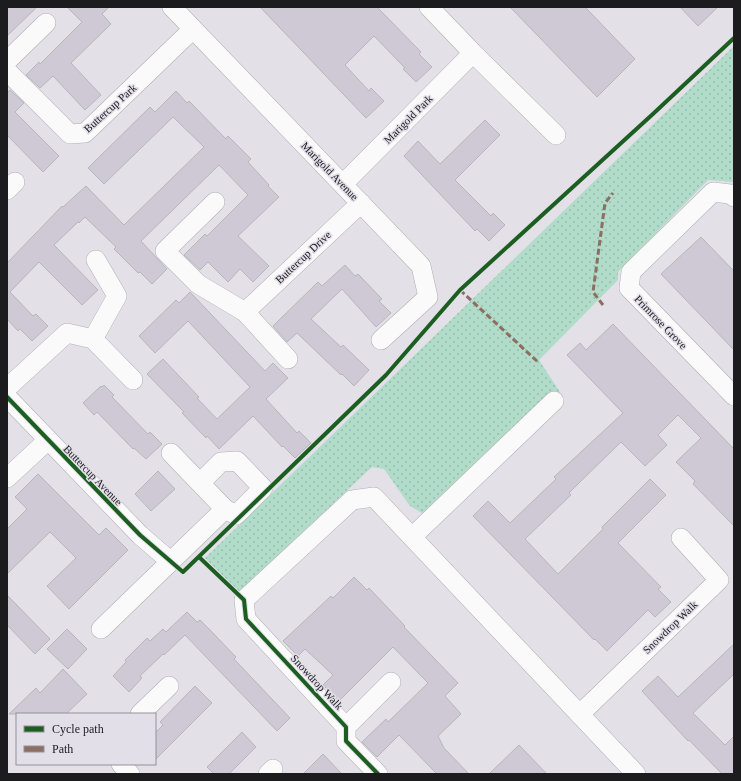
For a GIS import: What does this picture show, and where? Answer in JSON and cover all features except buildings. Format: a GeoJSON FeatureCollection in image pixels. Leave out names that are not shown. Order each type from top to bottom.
{"type":"FeatureCollection","features":[{"type":"Feature","properties":{"kind":"street","name":"Marigold Avenue"},"geometry":{"type":"LineString","coordinates":[[172,7],[421,266],[428,297],[381,340]]}},
{"type":"Feature","properties":{"kind":"street"},"geometry":{"type":"LineString","coordinates":[[429,7],[556,135]]}},
{"type":"Feature","properties":{"kind":"street"},"geometry":{"type":"LineString","coordinates":[[7,61],[46,23]]}},
{"type":"Feature","properties":{"kind":"street","name":"Buttercup Park"},"geometry":{"type":"LineString","coordinates":[[7,71],[70,134],[85,133],[193,29]]}},
{"type":"Feature","properties":{"kind":"street","name":"Marigold Park"},"geometry":{"type":"LineString","coordinates":[[343,184],[473,53]]}},
{"type":"Feature","properties":{"kind":"street","name":"Primrose Grove"},"geometry":{"type":"LineString","coordinates":[[734,197],[730,194],[713,192],[631,272],[629,288],[734,396]]}},
{"type":"Feature","properties":{"kind":"street"},"geometry":{"type":"LineString","coordinates":[[215,202],[165,251],[198,284],[245,312],[288,359]]}},
{"type":"Feature","properties":{"kind":"street","name":"Buttercup Drive"},"geometry":{"type":"LineString","coordinates":[[245,312],[361,203]]}},
{"type":"Feature","properties":{"kind":"street"},"geometry":{"type":"LineString","coordinates":[[93,339],[117,296],[96,260]]}},
{"type":"Feature","properties":{"kind":"street"},"geometry":{"type":"LineString","coordinates":[[7,388],[67,333],[93,339],[133,380]]}},
{"type":"Feature","properties":{"kind":"street","name":"Buttercup Avenue"},"geometry":{"type":"LineString","coordinates":[[7,397],[140,535],[170,561]]}},
{"type":"Feature","properties":{"kind":"street"},"geometry":{"type":"LineString","coordinates":[[412,537],[554,401]]}},
{"type":"Feature","properties":{"kind":"street"},"geometry":{"type":"LineString","coordinates":[[7,478],[48,440]]}},
{"type":"Feature","properties":{"kind":"street"},"geometry":{"type":"LineString","coordinates":[[171,453],[200,483],[226,509],[236,515],[263,488],[237,461],[221,462],[200,483]]}},
{"type":"Feature","properties":{"kind":"street","name":"Snowdrop Walk"},"geometry":{"type":"LineString","coordinates":[[346,727],[246,620],[244,600],[352,500],[374,497],[636,774]]}},
{"type":"Feature","properties":{"kind":"street"},"geometry":{"type":"LineString","coordinates":[[101,628],[226,509]]}},
{"type":"Feature","properties":{"kind":"street","name":"Snowdrop Walk"},"geometry":{"type":"LineString","coordinates":[[580,714],[719,580],[681,538]]}},
{"type":"Feature","properties":{"kind":"street"},"geometry":{"type":"LineString","coordinates":[[378,774],[346,741],[346,727],[391,682]]}},
{"type":"Feature","properties":{"kind":"street"},"geometry":{"type":"LineString","coordinates":[[141,713],[170,686]]}},
{"type":"Feature","properties":{"kind":"street"},"geometry":{"type":"LineString","coordinates":[[122,765],[130,774]]}},
{"type":"Feature","properties":{"kind":"green space"},"geometry":{"type":"Polygon","coordinates":[[[734,46],[734,182],[708,180],[618,272],[618,280],[539,360],[560,392],[441,507],[422,513],[410,506],[384,469],[372,467],[239,592],[205,558],[734,46]]]}},
{"type":"Feature","properties":{"kind":"marked path"},"geometry":{"type":"LineString","coordinates":[[603,305],[593,292],[605,203],[613,193]]}},
{"type":"Feature","properties":{"kind":"marked path"},"geometry":{"type":"LineString","coordinates":[[460,290],[539,363]]}},
{"type":"Feature","properties":{"kind":"cycle path"},"geometry":{"type":"LineString","coordinates":[[7,397],[140,535],[183,572],[386,375],[460,290],[734,38]]}},
{"type":"Feature","properties":{"kind":"cycle path"},"geometry":{"type":"LineString","coordinates":[[199,557],[244,600],[246,619],[346,727],[346,741],[378,774]]}}]}
